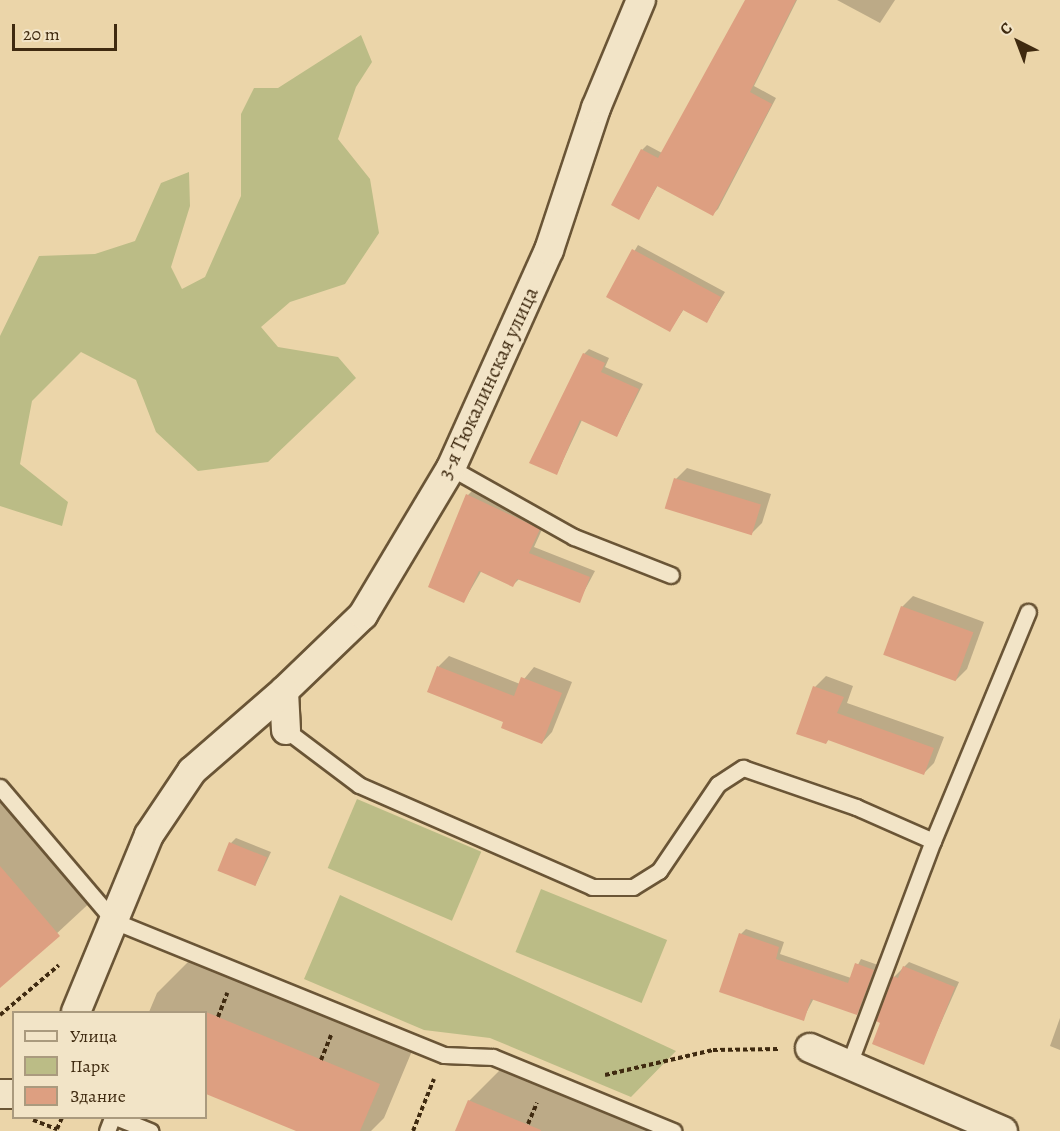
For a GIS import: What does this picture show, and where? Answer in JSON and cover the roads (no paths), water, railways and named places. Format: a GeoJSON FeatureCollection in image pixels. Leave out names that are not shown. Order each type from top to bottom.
{"type":"FeatureCollection","features":[{"type":"Feature","properties":{"kind":"street","name":"3-я Тюкалинская улица"},"geometry":{"type":"LineString","coordinates":[[76,1011],[149,835],[192,771],[284,691],[363,615],[451,468],[549,250],[597,108],[641,0]]}},
{"type":"Feature","properties":{"kind":"street"},"geometry":{"type":"LineString","coordinates":[[284,691],[286,730]]}},
{"type":"Feature","properties":{"kind":"street"},"geometry":{"type":"LineString","coordinates":[[810,1048],[1003,1131]]}},
{"type":"Feature","properties":{"kind":"lane"},"geometry":{"type":"LineString","coordinates":[[451,468],[574,537],[672,575]]}},
{"type":"Feature","properties":{"kind":"lane"},"geometry":{"type":"LineString","coordinates":[[849,1064],[933,842],[1028,612]]}},
{"type":"Feature","properties":{"kind":"lane"},"geometry":{"type":"LineString","coordinates":[[286,730],[359,785],[592,887],[633,887],[659,871],[718,784],[743,768],[856,807],[933,842]]}},
{"type":"Feature","properties":{"kind":"lane"},"geometry":{"type":"LineString","coordinates":[[0,787],[114,921],[444,1055],[493,1057],[673,1131]]}},
{"type":"Feature","properties":{"kind":"lane"},"geometry":{"type":"LineString","coordinates":[[120,1119],[150,1131]]}}]}
